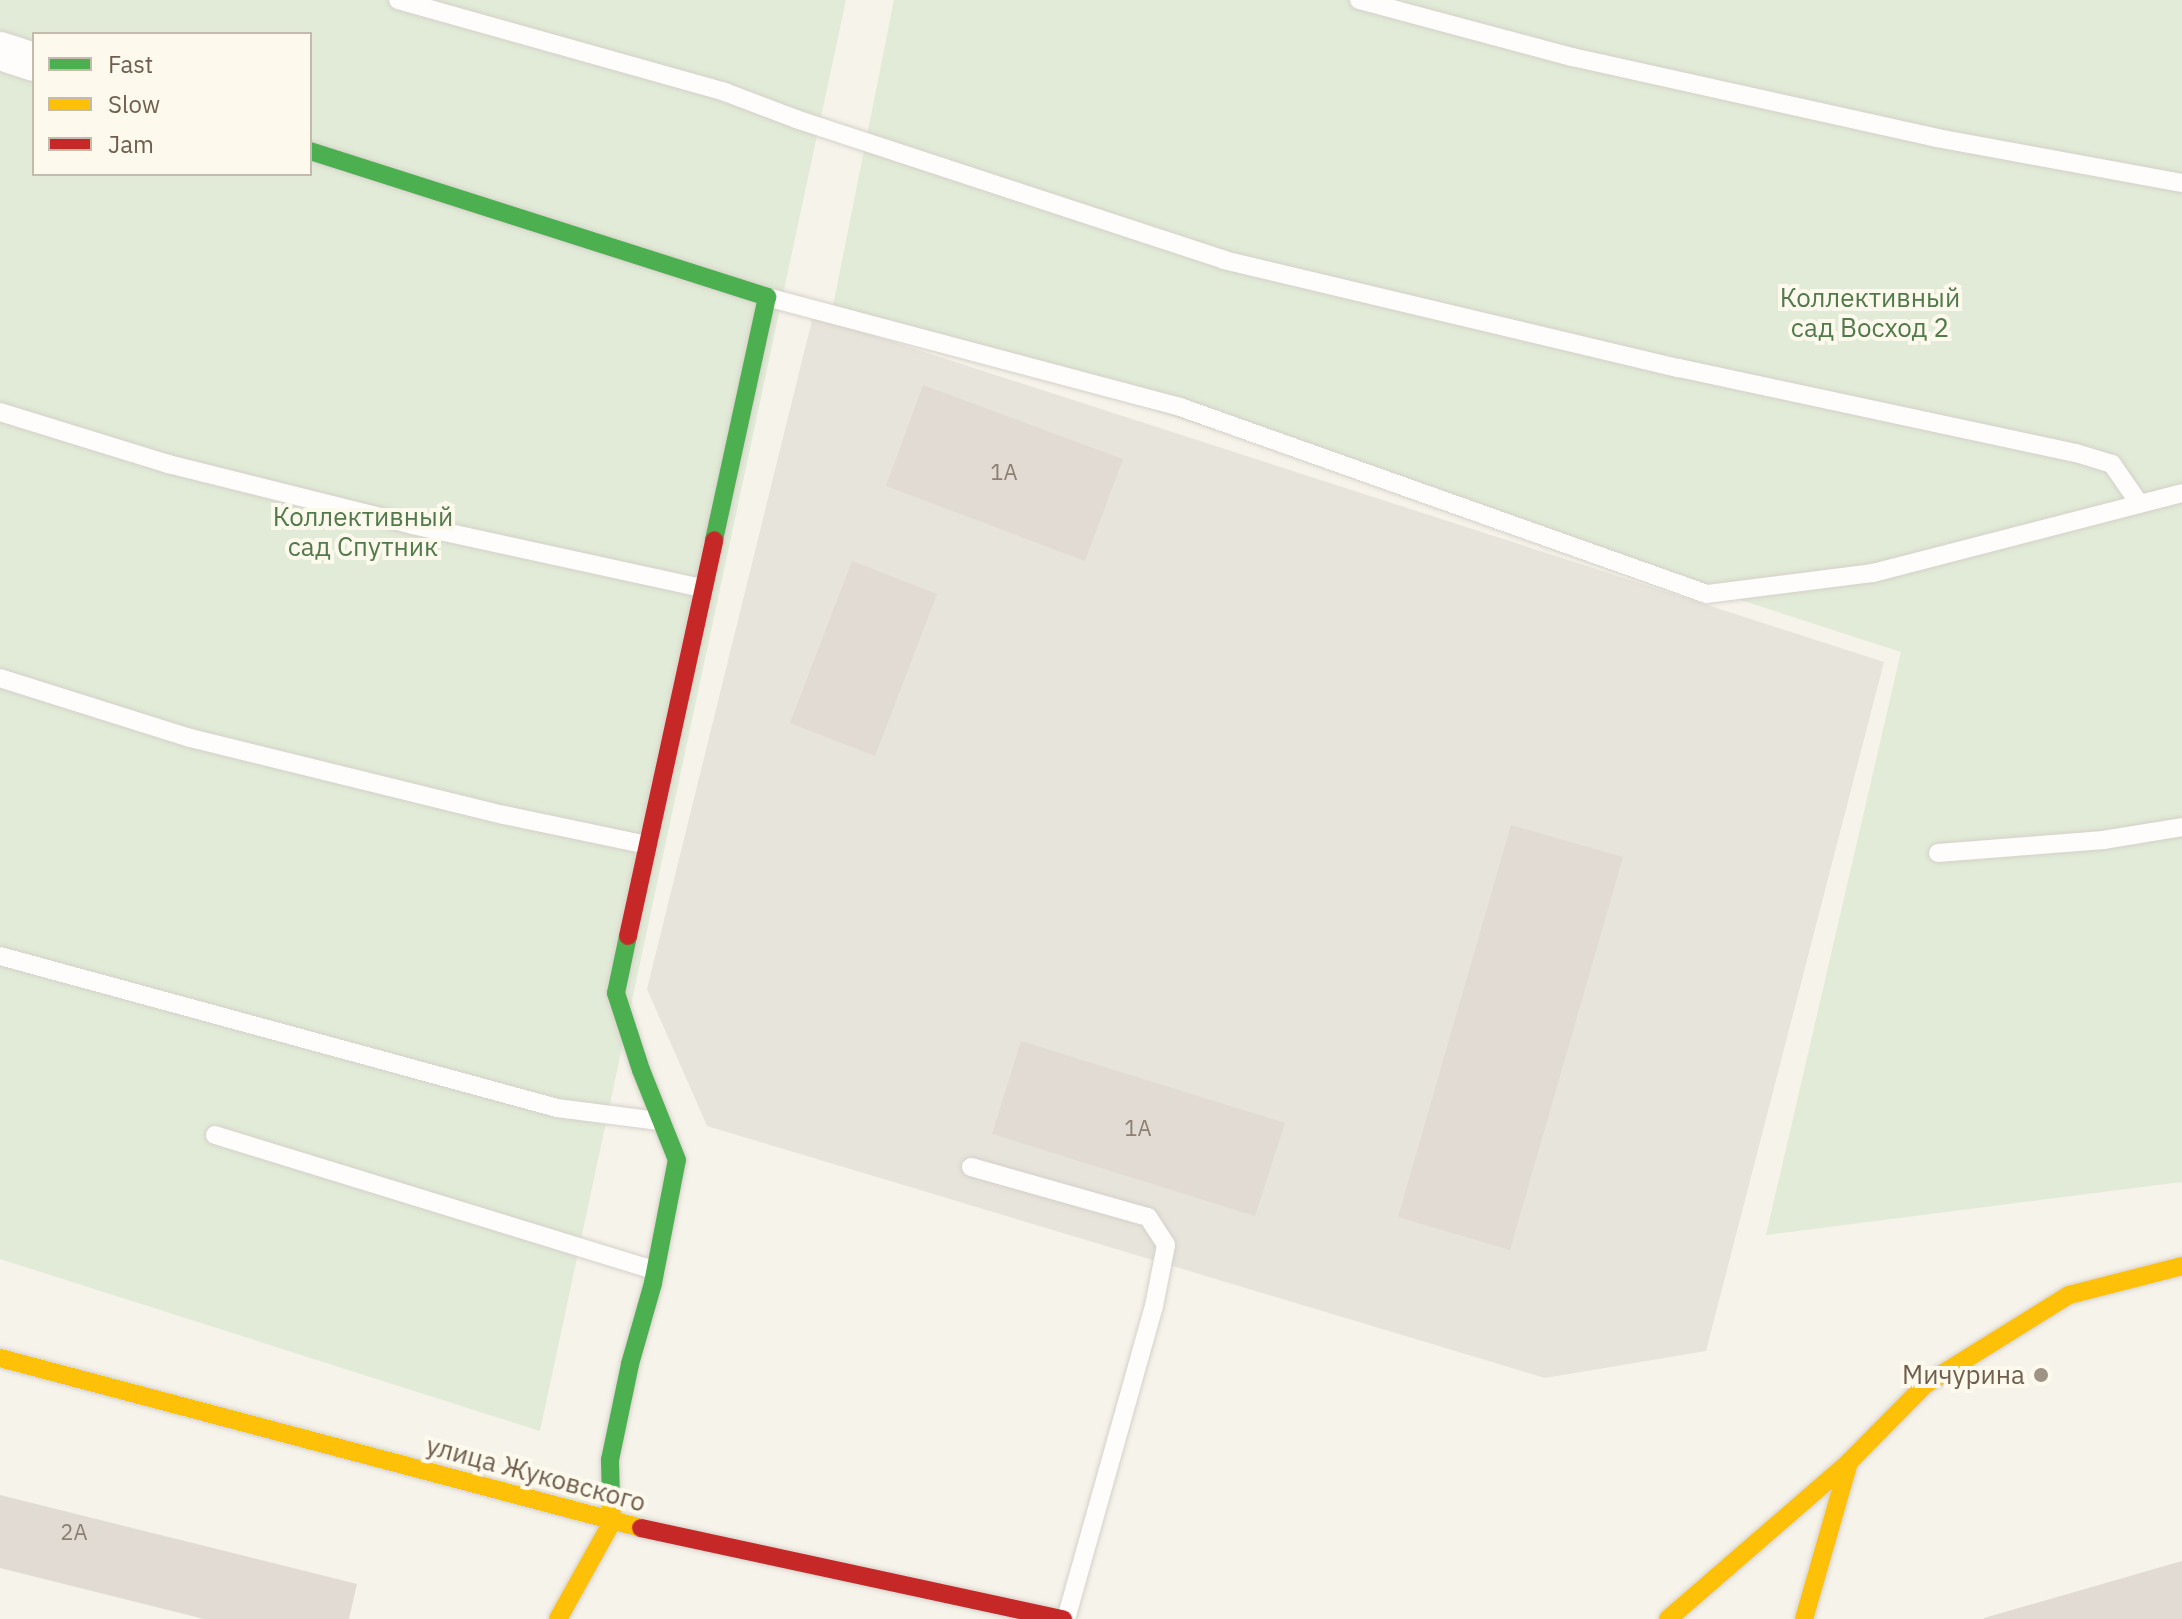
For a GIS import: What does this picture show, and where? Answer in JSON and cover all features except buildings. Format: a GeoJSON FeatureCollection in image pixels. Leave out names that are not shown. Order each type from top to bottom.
{"type":"FeatureCollection","features":[{"type":"Feature","properties":{"kind":"street"},"geometry":{"type":"LineString","coordinates":[[0,51],[32,61]]}},
{"type":"Feature","properties":{"kind":"street"},"geometry":{"type":"LineString","coordinates":[[312,152],[767,297],[616,993],[677,1160],[656,1271],[630,1364],[610,1460],[612,1522],[558,1619]]}},
{"type":"Feature","properties":{"kind":"street"},"geometry":{"type":"LineString","coordinates":[[1668,1619],[1849,1462],[1926,1384],[2069,1295],[2182,1266]]}},
{"type":"Feature","properties":{"kind":"street","name":"улица Жуковского"},"geometry":{"type":"LineString","coordinates":[[0,1358],[612,1522],[1065,1619]]}},
{"type":"Feature","properties":{"kind":"street"},"geometry":{"type":"LineString","coordinates":[[1804,1619],[1849,1462]]}},
{"type":"Feature","properties":{"kind":"lane"},"geometry":{"type":"LineString","coordinates":[[398,0],[725,92],[796,119],[1224,260],[1679,368],[2076,453],[2112,464],[2139,503]]}},
{"type":"Feature","properties":{"kind":"lane"},"geometry":{"type":"LineString","coordinates":[[1359,0],[1617,67],[1937,138],[2182,183]]}},
{"type":"Feature","properties":{"kind":"lane"},"geometry":{"type":"LineString","coordinates":[[767,297],[1180,407],[1707,594],[1873,573],[2182,493]]}},
{"type":"Feature","properties":{"kind":"lane"},"geometry":{"type":"LineString","coordinates":[[0,412],[168,464],[413,525],[704,588]]}},
{"type":"Feature","properties":{"kind":"lane"},"geometry":{"type":"LineString","coordinates":[[0,678],[190,738],[504,815],[648,845]]}},
{"type":"Feature","properties":{"kind":"lane"},"geometry":{"type":"LineString","coordinates":[[1938,853],[2103,840],[2182,827]]}},
{"type":"Feature","properties":{"kind":"lane"},"geometry":{"type":"LineString","coordinates":[[0,956],[557,1108],[662,1121]]}},
{"type":"Feature","properties":{"kind":"lane"},"geometry":{"type":"LineString","coordinates":[[215,1135],[656,1271]]}},
{"type":"Feature","properties":{"kind":"lane"},"geometry":{"type":"LineString","coordinates":[[971,1167],[1148,1217],[1166,1245],[1154,1306],[1065,1619]]}},
{"type":"Feature","properties":{"kind":"shaded area"},"geometry":{"type":"Polygon","coordinates":[[[813,316],[1884,662],[1706,1351],[1545,1378],[707,1126],[647,989],[813,316]]]}},
{"type":"Feature","properties":{"kind":"green space","name":"Коллективный сад Спутник"},"geometry":{"type":"Polygon","coordinates":[[[0,0],[846,0],[540,1431],[0,1259],[0,0]]]}},
{"type":"Feature","properties":{"kind":"green space","name":"Коллективный сад Восход 2"},"geometry":{"type":"Polygon","coordinates":[[[894,0],[2182,0],[2182,1182],[1766,1235],[1901,652],[833,306],[894,0]]]}},
{"type":"Feature","properties":{"kind":"traffic: fast"},"geometry":{"type":"LineString","coordinates":[[312,152],[767,297],[714,540]]}},
{"type":"Feature","properties":{"kind":"traffic: fast"},"geometry":{"type":"LineString","coordinates":[[611,1501],[610,1460],[630,1364],[653,1283],[677,1160],[641,1070],[616,993],[628,936]]}},
{"type":"Feature","properties":{"kind":"traffic: slow"},"geometry":{"type":"LineString","coordinates":[[1668,1619],[1849,1462],[1926,1384],[2069,1295],[2182,1266]]}},
{"type":"Feature","properties":{"kind":"traffic: slow"},"geometry":{"type":"LineString","coordinates":[[0,1358],[641,1528]]}},
{"type":"Feature","properties":{"kind":"traffic: slow"},"geometry":{"type":"LineString","coordinates":[[1804,1619],[1849,1462]]}},
{"type":"Feature","properties":{"kind":"traffic: slow"},"geometry":{"type":"LineString","coordinates":[[558,1619],[612,1522],[611,1501]]}},
{"type":"Feature","properties":{"kind":"traffic: jam"},"geometry":{"type":"LineString","coordinates":[[628,936],[714,540]]}},
{"type":"Feature","properties":{"kind":"traffic: jam"},"geometry":{"type":"LineString","coordinates":[[641,1528],[1063,1619]]}},
{"type":"Feature","properties":{"kind":"place","name":"Мичурина"},"geometry":{"type":"Point","coordinates":[2041,1375]}}]}
